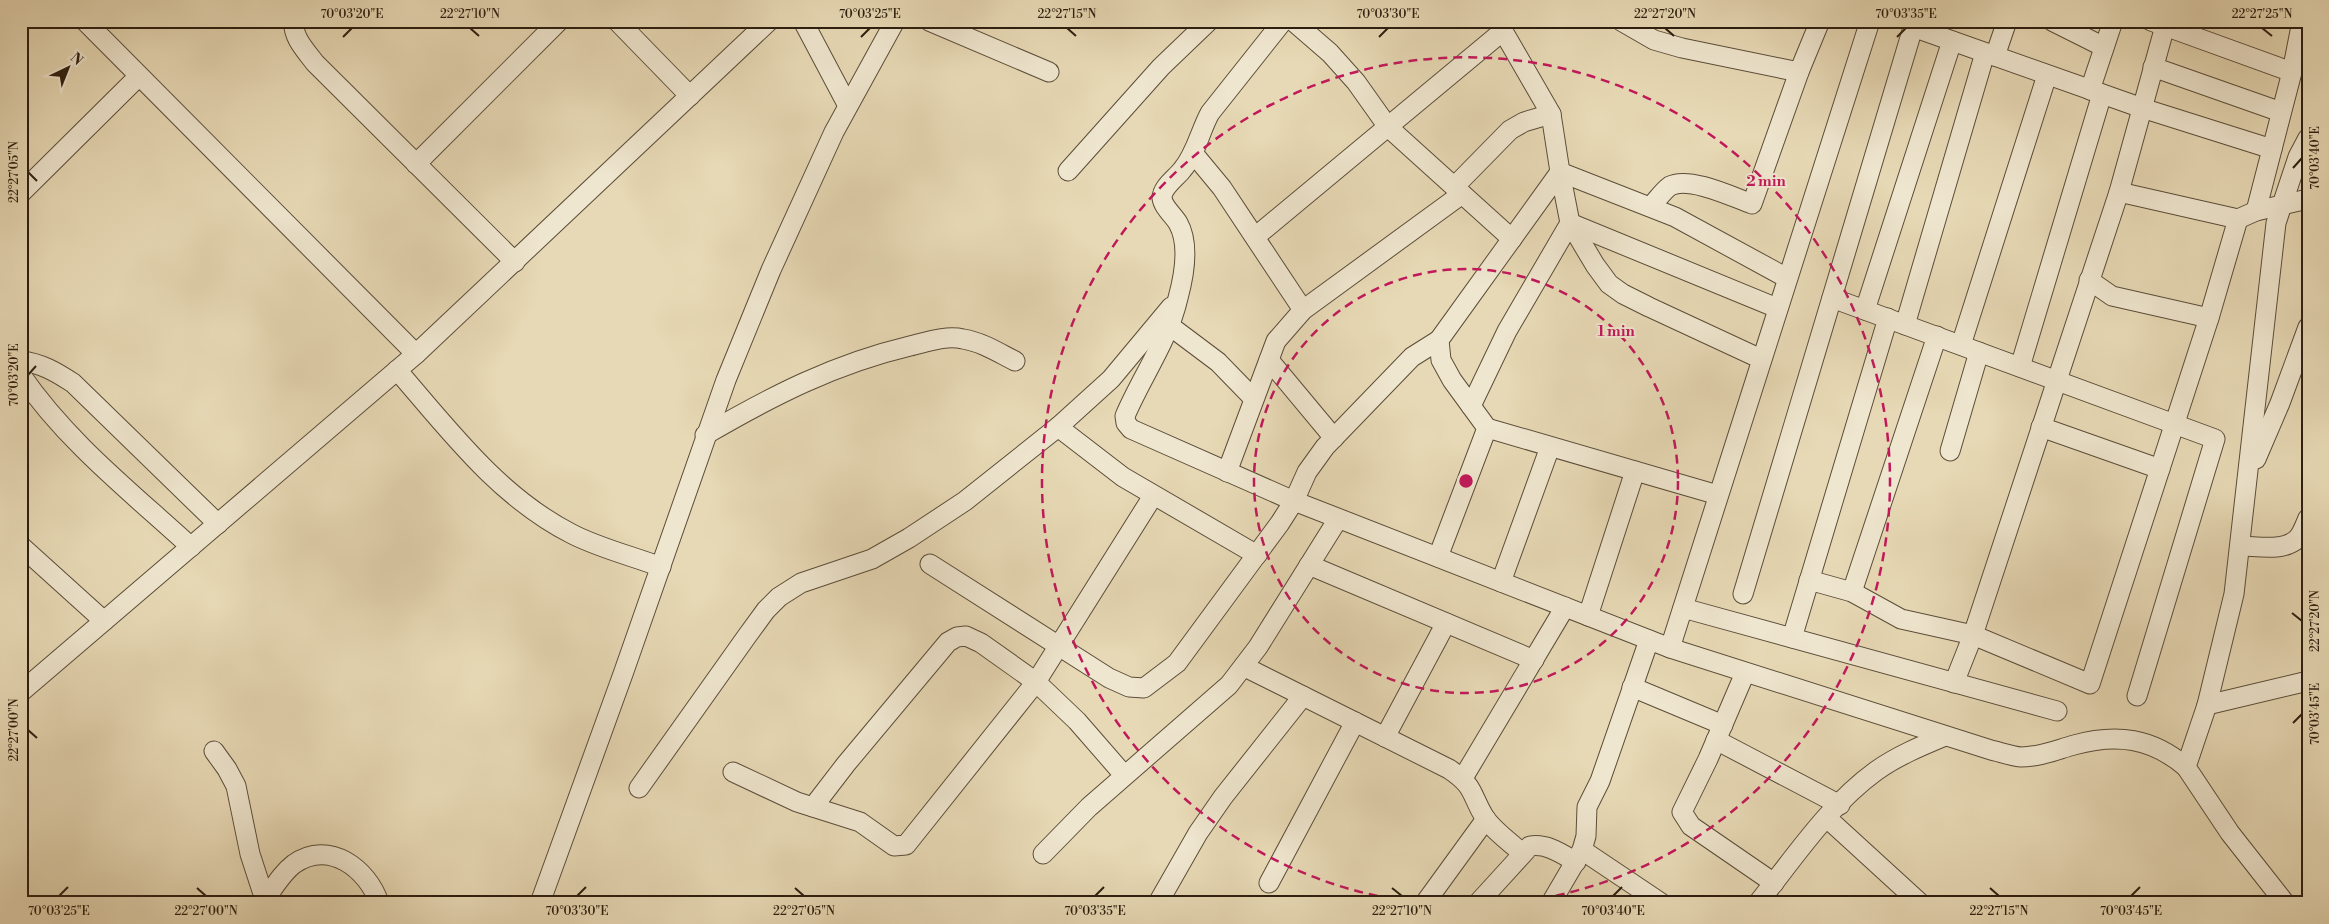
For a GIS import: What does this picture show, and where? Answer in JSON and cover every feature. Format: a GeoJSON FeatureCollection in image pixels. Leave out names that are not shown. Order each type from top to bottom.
{"type":"FeatureCollection","features":[{"type":"Feature","properties":{"kind":"street"},"geometry":{"type":"LineString","coordinates":[[85,21],[416,354]]}},
{"type":"Feature","properties":{"kind":"street"},"geometry":{"type":"LineString","coordinates":[[294,21],[293,28],[301,45],[314,63],[515,262]]}},
{"type":"Feature","properties":{"kind":"street"},"geometry":{"type":"LineString","coordinates":[[416,164],[559,21]]}},
{"type":"Feature","properties":{"kind":"street"},"geometry":{"type":"LineString","coordinates":[[617,21],[690,96]]}},
{"type":"Feature","properties":{"kind":"street"},"geometry":{"type":"LineString","coordinates":[[21,692],[416,354],[769,21]]}},
{"type":"Feature","properties":{"kind":"street"},"geometry":{"type":"LineString","coordinates":[[803,21],[847,104]]}},
{"type":"Feature","properties":{"kind":"street"},"geometry":{"type":"LineString","coordinates":[[540,903],[661,567],[705,435],[771,270],[847,104],[895,21]]}},
{"type":"Feature","properties":{"kind":"street"},"geometry":{"type":"LineString","coordinates":[[929,21],[1049,72]]}},
{"type":"Feature","properties":{"kind":"street"},"geometry":{"type":"LineString","coordinates":[[1068,171],[1161,67],[1209,21]]}},
{"type":"Feature","properties":{"kind":"street"},"geometry":{"type":"LineString","coordinates":[[1283,21],[1210,112],[1201,129],[1193,153],[1164,190],[1162,198],[1180,225],[1184,243],[1184,264],[1178,299],[1170,326],[1125,416],[1126,423],[1143,436],[1338,519],[1670,648],[1745,673],[1945,736],[2019,757],[2042,755],[2102,739],[2148,744],[2169,752],[2186,766],[2230,833],[2285,903]]}},
{"type":"Feature","properties":{"kind":"street"},"geometry":{"type":"LineString","coordinates":[[1293,21],[1330,53],[1356,82],[1388,127],[1512,239]]}},
{"type":"Feature","properties":{"kind":"street"},"geometry":{"type":"LineString","coordinates":[[1621,21],[1654,40],[1672,46],[1799,72]]}},
{"type":"Feature","properties":{"kind":"street"},"geometry":{"type":"LineString","coordinates":[[1651,206],[1670,186],[1683,183],[1696,185],[1752,204],[1799,72],[1820,21]]}},
{"type":"Feature","properties":{"kind":"street"},"geometry":{"type":"LineString","coordinates":[[1670,648],[1870,21]]}},
{"type":"Feature","properties":{"kind":"street"},"geometry":{"type":"LineString","coordinates":[[1906,325],[1990,55],[2007,21]]}},
{"type":"Feature","properties":{"kind":"street"},"geometry":{"type":"LineString","coordinates":[[2052,21],[2104,47]]}},
{"type":"Feature","properties":{"kind":"street"},"geometry":{"type":"LineString","coordinates":[[2020,367],[2096,92],[2104,47],[2114,21]]}},
{"type":"Feature","properties":{"kind":"street"},"geometry":{"type":"LineString","coordinates":[[2256,211],[2292,72],[2302,21]]}},
{"type":"Feature","properties":{"kind":"street"},"geometry":{"type":"LineString","coordinates":[[1743,594],[1914,24],[1952,42],[2142,108],[2272,149]]}},
{"type":"Feature","properties":{"kind":"street"},"geometry":{"type":"LineString","coordinates":[[1954,683],[1972,635],[2119,192],[2153,67],[2158,24],[2292,72]]}},
{"type":"Feature","properties":{"kind":"street"},"geometry":{"type":"LineString","coordinates":[[1255,236],[1388,127],[1501,26],[1551,114],[1570,223],[1595,266],[1609,284],[1623,294],[1761,358]]}},
{"type":"Feature","properties":{"kind":"street"},"geometry":{"type":"LineString","coordinates":[[1865,310],[1952,42]]}},
{"type":"Feature","properties":{"kind":"street"},"geometry":{"type":"LineString","coordinates":[[2153,67],[2281,112]]}},
{"type":"Feature","properties":{"kind":"street"},"geometry":{"type":"LineString","coordinates":[[1961,345],[2047,74]]}},
{"type":"Feature","properties":{"kind":"street"},"geometry":{"type":"LineString","coordinates":[[21,193],[139,76]]}},
{"type":"Feature","properties":{"kind":"street"},"geometry":{"type":"LineString","coordinates":[[1228,472],[1276,341],[1303,310],[1459,190],[1510,130],[1524,122],[1551,114]]}},
{"type":"Feature","properties":{"kind":"street"},"geometry":{"type":"LineString","coordinates":[[2186,766],[2207,705],[2234,594],[2276,223],[2298,157],[2308,138]]}},
{"type":"Feature","properties":{"kind":"street"},"geometry":{"type":"LineString","coordinates":[[1193,153],[1222,188],[1303,310]]}},
{"type":"Feature","properties":{"kind":"street"},"geometry":{"type":"LineString","coordinates":[[1560,172],[1675,217],[1787,278]]}},
{"type":"Feature","properties":{"kind":"street"},"geometry":{"type":"LineString","coordinates":[[930,564],[1057,646],[1122,684],[1129,687],[1144,688],[1177,664],[1257,556],[1294,501],[1307,472],[1334,438],[1412,358],[1439,340],[1560,172]]}},
{"type":"Feature","properties":{"kind":"street"},"geometry":{"type":"LineString","coordinates":[[2119,192],[2238,219],[2256,211],[2308,199]]}},
{"type":"Feature","properties":{"kind":"street"},"geometry":{"type":"LineString","coordinates":[[1809,580],[1852,592],[1901,619],[1972,635],[2090,684],[2209,318],[2238,219]]}},
{"type":"Feature","properties":{"kind":"street"},"geometry":{"type":"LineString","coordinates":[[1570,223],[1778,308]]}},
{"type":"Feature","properties":{"kind":"street"},"geometry":{"type":"LineString","coordinates":[[1471,406],[1507,331],[1570,223]]}},
{"type":"Feature","properties":{"kind":"street"},"geometry":{"type":"LineString","coordinates":[[2089,280],[2112,296],[2209,318]]}},
{"type":"Feature","properties":{"kind":"street"},"geometry":{"type":"LineString","coordinates":[[1832,298],[2215,439],[2137,696]]}},
{"type":"Feature","properties":{"kind":"street"},"geometry":{"type":"LineString","coordinates":[[639,788],[766,610],[779,597],[801,583],[872,558],[908,538],[965,501],[1058,427],[1111,379],[1178,299]]}},
{"type":"Feature","properties":{"kind":"street"},"geometry":{"type":"LineString","coordinates":[[1792,638],[1888,318]]}},
{"type":"Feature","properties":{"kind":"street"},"geometry":{"type":"LineString","coordinates":[[1170,326],[1218,362],[1254,399]]}},
{"type":"Feature","properties":{"kind":"street"},"geometry":{"type":"LineString","coordinates":[[2248,477],[2280,403],[2308,328]]}},
{"type":"Feature","properties":{"kind":"street"},"geometry":{"type":"LineString","coordinates":[[1852,592],[1937,336]]}},
{"type":"Feature","properties":{"kind":"street"},"geometry":{"type":"LineString","coordinates":[[705,435],[779,392],[873,355],[948,338],[962,338],[980,344],[1016,361]]}},
{"type":"Feature","properties":{"kind":"street"},"geometry":{"type":"LineString","coordinates":[[1439,340],[1441,360],[1452,380],[1487,428],[1718,495]]}},
{"type":"Feature","properties":{"kind":"street"},"geometry":{"type":"LineString","coordinates":[[1950,451],[1979,352]]}},
{"type":"Feature","properties":{"kind":"street"},"geometry":{"type":"LineString","coordinates":[[1269,360],[1334,438]]}},
{"type":"Feature","properties":{"kind":"street"},"geometry":{"type":"LineString","coordinates":[[21,361],[35,362],[55,371],[73,383],[218,524]]}},
{"type":"Feature","properties":{"kind":"street"},"geometry":{"type":"LineString","coordinates":[[397,370],[480,465],[515,496],[544,518],[573,534],[661,567]]}},
{"type":"Feature","properties":{"kind":"street"},"geometry":{"type":"LineString","coordinates":[[21,375],[52,418],[75,442],[191,547]]}},
{"type":"Feature","properties":{"kind":"street"},"geometry":{"type":"LineString","coordinates":[[1058,427],[1123,477],[1257,556]]}},
{"type":"Feature","properties":{"kind":"street"},"geometry":{"type":"LineString","coordinates":[[2041,427],[2160,469]]}},
{"type":"Feature","properties":{"kind":"street"},"geometry":{"type":"LineString","coordinates":[[1438,557],[1487,428]]}},
{"type":"Feature","properties":{"kind":"street"},"geometry":{"type":"LineString","coordinates":[[1501,582],[1550,447]]}},
{"type":"Feature","properties":{"kind":"street"},"geometry":{"type":"LineString","coordinates":[[1588,616],[1635,471]]}},
{"type":"Feature","properties":{"kind":"street"},"geometry":{"type":"LineString","coordinates":[[733,772],[813,808],[860,822],[894,846],[906,845],[1036,682],[1153,496]]}},
{"type":"Feature","properties":{"kind":"street"},"geometry":{"type":"LineString","coordinates":[[1043,854],[1124,775],[1230,685],[1245,667],[1338,519]]}},
{"type":"Feature","properties":{"kind":"street"},"geometry":{"type":"LineString","coordinates":[[2240,546],[2290,544],[2298,538],[2306,525]]}},
{"type":"Feature","properties":{"kind":"street"},"geometry":{"type":"LineString","coordinates":[[21,546],[104,621]]}},
{"type":"Feature","properties":{"kind":"street"},"geometry":{"type":"LineString","coordinates":[[1309,565],[1534,660]]}},
{"type":"Feature","properties":{"kind":"street"},"geometry":{"type":"LineString","coordinates":[[1464,778],[1565,608]]}},
{"type":"Feature","properties":{"kind":"street"},"geometry":{"type":"LineString","coordinates":[[1683,608],[2056,711]]}},
{"type":"Feature","properties":{"kind":"street"},"geometry":{"type":"LineString","coordinates":[[1385,737],[1446,623]]}},
{"type":"Feature","properties":{"kind":"street"},"geometry":{"type":"LineString","coordinates":[[813,808],[846,764],[948,642],[957,637],[966,636],[1036,682],[1077,721],[1124,775]]}},
{"type":"Feature","properties":{"kind":"street"},"geometry":{"type":"LineString","coordinates":[[1551,903],[1579,856],[1586,836],[1588,807],[1600,781],[1649,640]]}},
{"type":"Feature","properties":{"kind":"street"},"geometry":{"type":"LineString","coordinates":[[1245,667],[1464,778],[1470,786],[1486,819],[1522,853]]}},
{"type":"Feature","properties":{"kind":"street"},"geometry":{"type":"LineString","coordinates":[[1745,673],[1682,812],[1691,826],[1766,896],[1834,811],[1876,771],[1899,756],[1945,736]]}},
{"type":"Feature","properties":{"kind":"street"},"geometry":{"type":"LineString","coordinates":[[2207,705],[2308,681]]}},
{"type":"Feature","properties":{"kind":"street"},"geometry":{"type":"LineString","coordinates":[[1632,687],[1719,732],[1834,811],[1920,903]]}},
{"type":"Feature","properties":{"kind":"street"},"geometry":{"type":"LineString","coordinates":[[1158,903],[1198,833],[1223,797],[1303,696]]}},
{"type":"Feature","properties":{"kind":"street"},"geometry":{"type":"LineString","coordinates":[[1268,884],[1355,722]]}},
{"type":"Feature","properties":{"kind":"street"},"geometry":{"type":"LineString","coordinates":[[214,751],[236,786],[250,854],[265,901]]}},
{"type":"Feature","properties":{"kind":"street"},"geometry":{"type":"LineString","coordinates":[[1425,903],[1448,874],[1486,819]]}},
{"type":"Feature","properties":{"kind":"street"},"geometry":{"type":"LineString","coordinates":[[1480,901],[1522,853],[1530,846],[1538,844],[1579,856],[1662,903]]}},
{"type":"Feature","properties":{"kind":"street"},"geometry":{"type":"LineString","coordinates":[[265,901],[282,876],[295,863],[319,854],[343,860],[361,871],[375,889],[380,903]]}}]}
